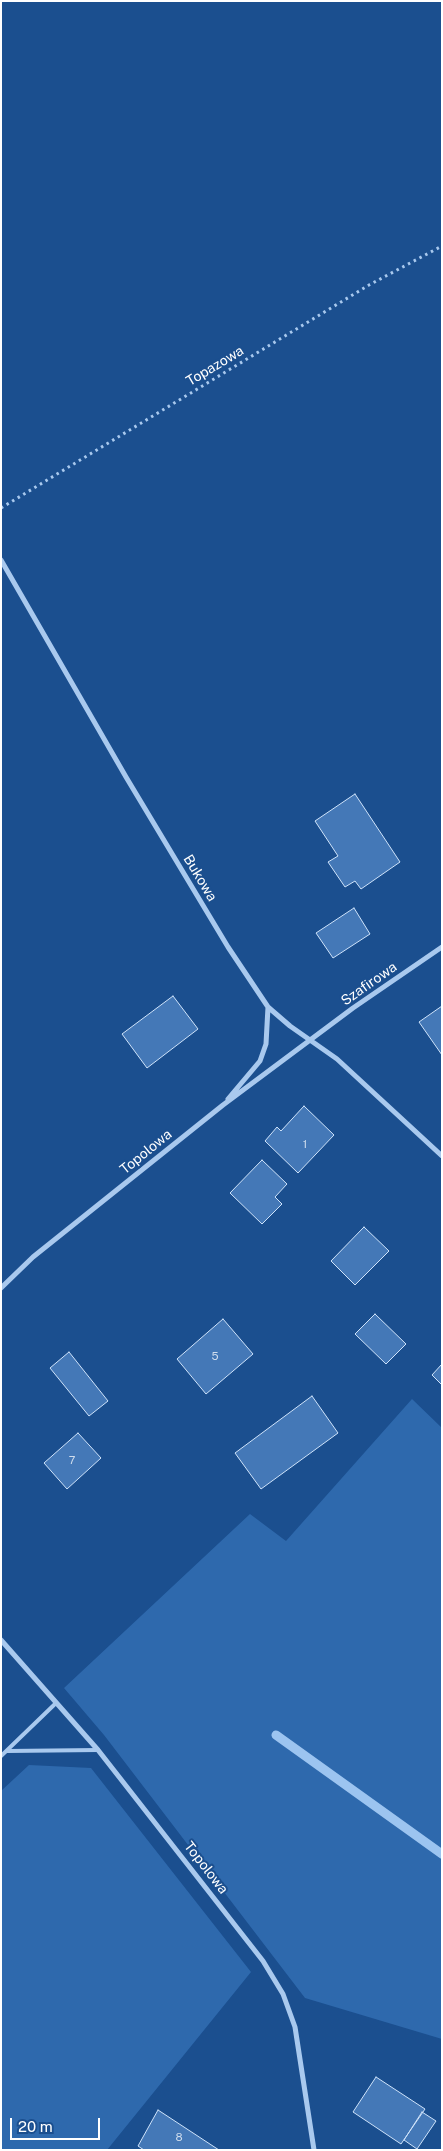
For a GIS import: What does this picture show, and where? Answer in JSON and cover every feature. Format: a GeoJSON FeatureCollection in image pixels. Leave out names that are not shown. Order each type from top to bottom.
{"type":"FeatureCollection","features":[{"type":"Feature","properties":{"kind":"street","name":"Bukowa"},"geometry":{"type":"LineString","coordinates":[[1,560],[126,777],[228,947],[268,1007],[337,1059],[442,1156]]}},
{"type":"Feature","properties":{"kind":"street","name":"Szafirowa"},"geometry":{"type":"LineString","coordinates":[[311,1041],[353,1008],[442,947]]}},
{"type":"Feature","properties":{"kind":"street"},"geometry":{"type":"LineString","coordinates":[[223,1105],[260,1061],[266,1044],[268,1007]]}},
{"type":"Feature","properties":{"kind":"street","name":"Topolowa"},"geometry":{"type":"LineString","coordinates":[[1,1288],[33,1257],[223,1105],[311,1041]]}},
{"type":"Feature","properties":{"kind":"street","name":"Topolowa"},"geometry":{"type":"LineString","coordinates":[[1,1640],[98,1750],[257,1953],[283,1994],[295,2027],[314,2150]]}},
{"type":"Feature","properties":{"kind":"lane"},"geometry":{"type":"LineString","coordinates":[[1,1756],[56,1703]]}},
{"type":"Feature","properties":{"kind":"lane"},"geometry":{"type":"LineString","coordinates":[[7,1751],[98,1750]]}},
{"type":"Feature","properties":{"kind":"path","name":"Topazowa"},"geometry":{"type":"LineString","coordinates":[[1,508],[369,285],[442,246]]}},
{"type":"Feature","properties":{"kind":"shaded area"},"geometry":{"type":"Polygon","coordinates":[[[412,1399],[442,1428],[442,2039],[305,1998],[104,1735],[64,1688],[250,1514],[286,1541],[412,1399]]]}},
{"type":"Feature","properties":{"kind":"shaded area"},"geometry":{"type":"Polygon","coordinates":[[[29,1765],[91,1768],[251,1972],[107,2150],[1,2150],[1,1791],[29,1765]]]}},
{"type":"Feature","properties":{"kind":"building"},"geometry":{"type":"Polygon","coordinates":[[[355,794],[400,862],[361,889],[355,881],[345,887],[328,862],[338,856],[315,821],[355,794]]]}},
{"type":"Feature","properties":{"kind":"building"},"geometry":{"type":"Polygon","coordinates":[[[354,908],[370,934],[333,958],[316,933],[354,908]]]}},
{"type":"Feature","properties":{"kind":"building"},"geometry":{"type":"Polygon","coordinates":[[[173,996],[198,1029],[147,1068],[122,1034],[173,996]]]}},
{"type":"Feature","properties":{"kind":"building"},"geometry":{"type":"Polygon","coordinates":[[[442,1006],[442,1055],[419,1022],[442,1006]]]}},
{"type":"Feature","properties":{"kind":"building"},"geometry":{"type":"Polygon","coordinates":[[[304,1106],[334,1135],[298,1173],[265,1141],[277,1127],[281,1131],[304,1106]]]}},
{"type":"Feature","properties":{"kind":"building"},"geometry":{"type":"Polygon","coordinates":[[[262,1160],[287,1184],[275,1197],[282,1204],[262,1224],[230,1193],[262,1160]]]}},
{"type":"Feature","properties":{"kind":"building"},"geometry":{"type":"Polygon","coordinates":[[[364,1227],[389,1251],[355,1285],[331,1261],[364,1227]]]}},
{"type":"Feature","properties":{"kind":"building"},"geometry":{"type":"Polygon","coordinates":[[[375,1314],[406,1344],[386,1364],[355,1334],[375,1314]]]}},
{"type":"Feature","properties":{"kind":"building"},"geometry":{"type":"Polygon","coordinates":[[[223,1319],[253,1354],[206,1394],[177,1359],[223,1319]]]}},
{"type":"Feature","properties":{"kind":"building"},"geometry":{"type":"Polygon","coordinates":[[[69,1352],[108,1401],[89,1416],[50,1368],[69,1352]]]}},
{"type":"Feature","properties":{"kind":"building"},"geometry":{"type":"Polygon","coordinates":[[[442,1364],[442,1385],[432,1375],[442,1364]]]}},
{"type":"Feature","properties":{"kind":"building"},"geometry":{"type":"Polygon","coordinates":[[[312,1396],[338,1433],[261,1489],[235,1453],[312,1396]]]}},
{"type":"Feature","properties":{"kind":"building"},"geometry":{"type":"Polygon","coordinates":[[[78,1433],[101,1458],[67,1489],[44,1463],[78,1433]]]}},
{"type":"Feature","properties":{"kind":"building"},"geometry":{"type":"Polygon","coordinates":[[[376,2077],[425,2109],[401,2144],[353,2112],[376,2077]]]}},
{"type":"Feature","properties":{"kind":"building"},"geometry":{"type":"Polygon","coordinates":[[[158,2110],[219,2150],[144,2150],[138,2146],[158,2110]]]}},
{"type":"Feature","properties":{"kind":"building"},"geometry":{"type":"Polygon","coordinates":[[[422,2112],[436,2121],[417,2149],[404,2140],[422,2112]]]}},
{"type":"Feature","properties":{"kind":"waterway"},"geometry":{"type":"LineString","coordinates":[[276,1735],[442,1854]]}}]}
